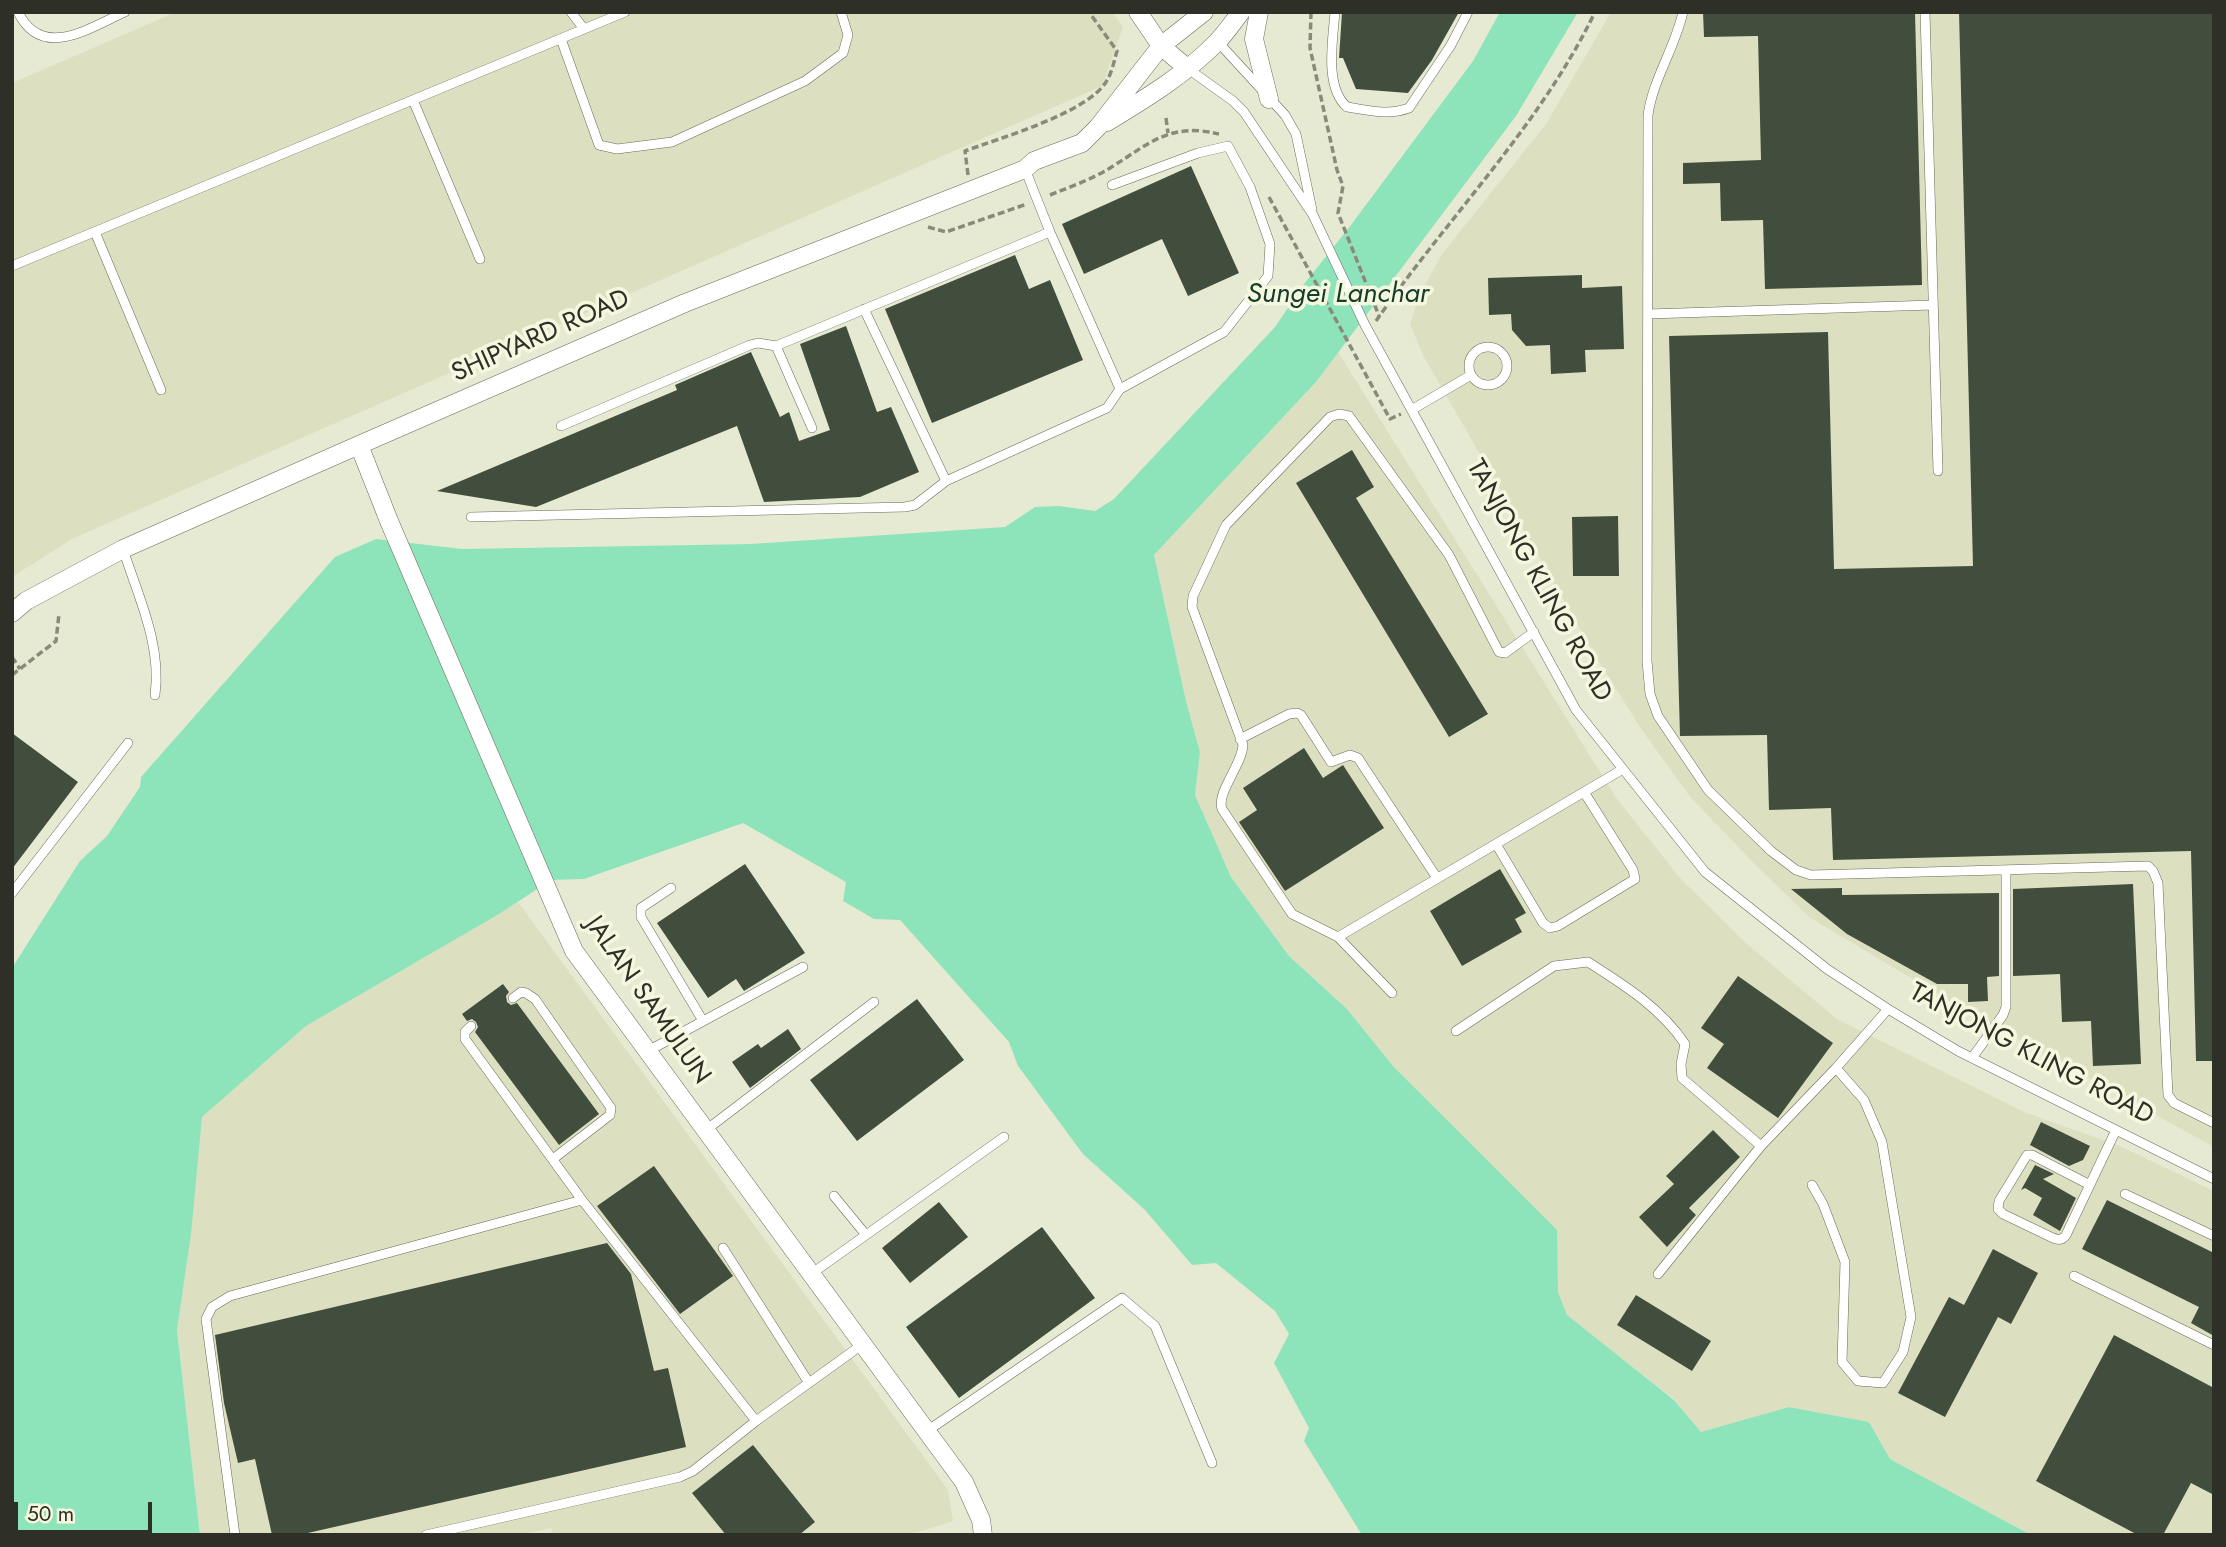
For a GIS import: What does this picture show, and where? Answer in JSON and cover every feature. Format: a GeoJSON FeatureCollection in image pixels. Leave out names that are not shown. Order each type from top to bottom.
{"type":"FeatureCollection","features":[{"type":"Feature","properties":{"kind":"street","name":"TANJONG KLING ROAD"},"geometry":{"type":"LineString","coordinates":[[1138,12],[1161,46],[1187,68]]}},
{"type":"Feature","properties":{"kind":"street","name":"SHIPYARD ROAD"},"geometry":{"type":"LineString","coordinates":[[1098,127],[1187,68],[1218,41],[1241,12]]}},
{"type":"Feature","properties":{"kind":"street"},"geometry":{"type":"LineString","coordinates":[[1259,12],[1254,39],[1269,99]]}},
{"type":"Feature","properties":{"kind":"street","name":"SHIPYARD ROAD"},"geometry":{"type":"LineString","coordinates":[[12,613],[26,601],[123,549],[359,445],[685,303],[1025,169],[1034,161],[1082,143],[1098,127],[1161,46],[1197,14]]}},
{"type":"Feature","properties":{"kind":"street","name":"TANJONG KLING ROAD"},"geometry":{"type":"LineString","coordinates":[[1197,14],[1218,41]]}},
{"type":"Feature","properties":{"kind":"street","name":"JALAN SAMULUN"},"geometry":{"type":"LineString","coordinates":[[359,445],[389,521],[574,951],[964,1482],[981,1520],[983,1535]]}},
{"type":"Feature","properties":{"kind":"lane"},"geometry":{"type":"LineString","coordinates":[[18,12],[31,31],[53,39],[67,37],[125,12]]}},
{"type":"Feature","properties":{"kind":"lane"},"geometry":{"type":"LineString","coordinates":[[571,12],[584,29]]}},
{"type":"Feature","properties":{"kind":"lane"},"geometry":{"type":"LineString","coordinates":[[12,266],[625,12]]}},
{"type":"Feature","properties":{"kind":"lane"},"geometry":{"type":"LineString","coordinates":[[561,39],[599,145],[617,149],[671,142],[806,81],[843,52],[848,35],[841,12]]}},
{"type":"Feature","properties":{"kind":"lane"},"geometry":{"type":"LineString","coordinates":[[1335,12],[1331,56],[1338,97],[1347,107],[1386,113],[1409,108],[1451,45],[1468,12]]}},
{"type":"Feature","properties":{"kind":"lane"},"geometry":{"type":"LineString","coordinates":[[1683,12],[1678,34],[1650,98],[1648,115],[1647,662],[1650,694],[1658,716],[1708,790],[1770,851],[1796,870],[1811,875],[2148,866],[2158,883],[2168,1096],[2174,1102],[2214,1123]]}},
{"type":"Feature","properties":{"kind":"lane"},"geometry":{"type":"LineString","coordinates":[[1925,12],[1938,471]]}},
{"type":"Feature","properties":{"kind":"lane","name":"TANJONG KLING ROAD"},"geometry":{"type":"LineString","coordinates":[[1218,41],[1285,115],[1296,134],[1313,215]]}},
{"type":"Feature","properties":{"kind":"lane","name":"TANJONG KLING ROAD"},"geometry":{"type":"LineString","coordinates":[[1187,68],[1233,100],[1244,112],[1313,215],[1367,328],[1576,709],[1705,872],[1827,969],[1888,1009],[1972,1059],[2214,1179]]}},
{"type":"Feature","properties":{"kind":"lane"},"geometry":{"type":"LineString","coordinates":[[413,100],[480,259]]}},
{"type":"Feature","properties":{"kind":"lane"},"geometry":{"type":"LineString","coordinates":[[471,517],[905,507],[915,505],[946,481],[1107,408],[1120,389],[1224,332],[1268,276],[1270,244],[1250,187],[1227,146],[1198,153],[1112,185]]}},
{"type":"Feature","properties":{"kind":"lane"},"geometry":{"type":"LineString","coordinates":[[1025,169],[1120,389]]}},
{"type":"Feature","properties":{"kind":"lane"},"geometry":{"type":"LineString","coordinates":[[95,232],[160,390]]}},
{"type":"Feature","properties":{"kind":"lane"},"geometry":{"type":"LineString","coordinates":[[561,426],[750,345],[758,343],[776,346],[1050,232]]}},
{"type":"Feature","properties":{"kind":"lane"},"geometry":{"type":"LineString","coordinates":[[1648,314],[1933,305]]}},
{"type":"Feature","properties":{"kind":"lane"},"geometry":{"type":"LineString","coordinates":[[864,309],[946,481]]}},
{"type":"Feature","properties":{"kind":"lane"},"geometry":{"type":"LineString","coordinates":[[776,346],[812,428]]}},
{"type":"Feature","properties":{"kind":"lane"},"geometry":{"type":"LineString","coordinates":[[1494,348],[1504,356],[1506,369],[1500,380],[1481,383],[1471,375],[1469,362],[1475,351],[1494,348]]}},
{"type":"Feature","properties":{"kind":"lane"},"geometry":{"type":"LineString","coordinates":[[1413,408],[1471,375]]}},
{"type":"Feature","properties":{"kind":"lane"},"geometry":{"type":"LineString","coordinates":[[1392,993],[1338,937],[1293,914],[1222,809],[1220,799],[1241,758],[1243,745],[1192,607],[1193,596],[1226,525],[1330,417],[1339,414],[1349,416],[1449,555],[1499,652],[1505,653],[1534,632]]}},
{"type":"Feature","properties":{"kind":"lane"},"geometry":{"type":"LineString","coordinates":[[123,549],[153,641],[157,683],[155,695]]}},
{"type":"Feature","properties":{"kind":"lane"},"geometry":{"type":"LineString","coordinates":[[1240,740],[1289,714],[1301,715],[1331,762],[1350,755],[1358,758],[1437,878]]}},
{"type":"Feature","properties":{"kind":"lane"},"geometry":{"type":"LineString","coordinates":[[12,893],[128,743]]}},
{"type":"Feature","properties":{"kind":"lane"},"geometry":{"type":"LineString","coordinates":[[1338,937],[1623,769]]}},
{"type":"Feature","properties":{"kind":"lane"},"geometry":{"type":"LineString","coordinates":[[1496,844],[1543,923],[1550,928],[1558,926],[1635,879],[1635,873],[1584,792]]}},
{"type":"Feature","properties":{"kind":"lane"},"geometry":{"type":"LineString","coordinates":[[1972,1059],[2006,1007],[2006,870]]}},
{"type":"Feature","properties":{"kind":"lane"},"geometry":{"type":"LineString","coordinates":[[671,887],[641,908],[641,917],[703,1021]]}},
{"type":"Feature","properties":{"kind":"lane"},"geometry":{"type":"LineString","coordinates":[[1456,1031],[1553,966],[1588,961],[1639,994],[1676,1030],[1685,1044],[1681,1064],[1682,1078],[1761,1146]]}},
{"type":"Feature","properties":{"kind":"lane"},"geometry":{"type":"LineString","coordinates":[[648,1051],[803,967]]}},
{"type":"Feature","properties":{"kind":"lane"},"geometry":{"type":"LineString","coordinates":[[513,998],[521,992],[535,999],[611,1108],[610,1115],[553,1159]]}},
{"type":"Feature","properties":{"kind":"lane"},"geometry":{"type":"LineString","coordinates":[[706,1130],[874,1002]]}},
{"type":"Feature","properties":{"kind":"lane"},"geometry":{"type":"LineString","coordinates":[[1658,1273],[1761,1146],[1888,1009]]}},
{"type":"Feature","properties":{"kind":"lane"},"geometry":{"type":"LineString","coordinates":[[471,1026],[465,1032],[465,1039],[582,1200],[756,1421]]}},
{"type":"Feature","properties":{"kind":"lane"},"geometry":{"type":"LineString","coordinates":[[1812,1185],[1823,1204],[1845,1262],[1842,1362],[1858,1381],[1883,1383],[1903,1352],[1911,1317],[1882,1142],[1864,1100],[1836,1068]]}},
{"type":"Feature","properties":{"kind":"lane"},"geometry":{"type":"LineString","coordinates":[[2090,1185],[2027,1154],[1999,1201],[1998,1209],[2053,1238],[2062,1239],[2090,1185],[2116,1130]]}},
{"type":"Feature","properties":{"kind":"lane"},"geometry":{"type":"LineString","coordinates":[[811,1274],[1004,1137]]}},
{"type":"Feature","properties":{"kind":"lane"},"geometry":{"type":"LineString","coordinates":[[2126,1194],[2214,1236]]}},
{"type":"Feature","properties":{"kind":"lane"},"geometry":{"type":"LineString","coordinates":[[834,1196],[866,1235]]}},
{"type":"Feature","properties":{"kind":"lane"},"geometry":{"type":"LineString","coordinates":[[235,1535],[206,1319],[212,1307],[230,1296],[582,1200]]}},
{"type":"Feature","properties":{"kind":"lane"},"geometry":{"type":"LineString","coordinates":[[723,1248],[809,1383]]}},
{"type":"Feature","properties":{"kind":"lane"},"geometry":{"type":"LineString","coordinates":[[2074,1276],[2214,1345]]}},
{"type":"Feature","properties":{"kind":"lane"},"geometry":{"type":"LineString","coordinates":[[927,1431],[1122,1298],[1156,1325],[1212,1464]]}},
{"type":"Feature","properties":{"kind":"lane"},"geometry":{"type":"LineString","coordinates":[[426,1535],[680,1477],[693,1471],[756,1421],[863,1344]]}},
{"type":"Feature","properties":{"kind":"path"},"geometry":{"type":"LineString","coordinates":[[970,191],[965,151],[1067,112],[1088,100],[1107,82],[1117,51],[1089,12]]}},
{"type":"Feature","properties":{"kind":"path"},"geometry":{"type":"LineString","coordinates":[[1311,12],[1310,48],[1313,66],[1343,186],[1338,213],[1379,316]]}},
{"type":"Feature","properties":{"kind":"path"},"geometry":{"type":"LineString","coordinates":[[1367,328],[1379,316],[1520,131],[1555,82],[1595,12]]}},
{"type":"Feature","properties":{"kind":"path"},"geometry":{"type":"LineString","coordinates":[[1166,118],[1168,133]]}},
{"type":"Feature","properties":{"kind":"path"},"geometry":{"type":"LineString","coordinates":[[898,219],[946,232],[1037,200],[1107,170],[1168,133],[1212,132],[1226,136]]}},
{"type":"Feature","properties":{"kind":"path"},"geometry":{"type":"LineString","coordinates":[[1265,189],[1390,419],[1413,408]]}},
{"type":"Feature","properties":{"kind":"path"},"geometry":{"type":"LineString","coordinates":[[12,675],[56,641],[59,614]]}},
{"type":"Feature","properties":{"kind":"path"},"geometry":{"type":"LineString","coordinates":[[12,657],[20,669]]}},
{"type":"Feature","properties":{"kind":"shaded area"},"geometry":{"type":"Polygon","coordinates":[[[176,12],[1113,12],[1123,27],[1102,86],[72,539],[12,577],[12,83],[176,12]]]}},
{"type":"Feature","properties":{"kind":"shaded area"},"geometry":{"type":"Polygon","coordinates":[[[1611,12],[2214,12],[2214,1147],[1956,1005],[1809,917],[1753,862],[1691,798],[1644,733],[1605,672],[1423,355],[1410,324],[1420,294],[1442,254],[1546,124],[1611,12]]]}},
{"type":"Feature","properties":{"kind":"shaded area"},"geometry":{"type":"Polygon","coordinates":[[[1338,352],[1617,799],[1681,879],[1746,943],[1837,1019],[2024,1112],[2120,1146],[2214,1191],[2214,1535],[2031,1535],[1890,1459],[1869,1422],[1789,1407],[1701,1433],[1674,1399],[1566,1315],[1558,1292],[1556,1230],[1393,1066],[1347,1009],[1289,956],[1231,877],[1195,795],[1200,752],[1154,555],[1316,382],[1338,352]]]}},
{"type":"Feature","properties":{"kind":"shaded area"},"geometry":{"type":"Polygon","coordinates":[[[518,902],[948,1490],[953,1521],[909,1535],[553,1535],[551,1528],[520,1535],[200,1535],[177,1330],[202,1117],[306,1026],[518,902]]]}},
{"type":"Feature","properties":{"kind":"water","name":"Sungei Lanchar"},"geometry":{"type":"Polygon","coordinates":[[[1500,12],[1578,12],[1516,116],[1316,382],[1154,555],[1200,752],[1195,795],[1231,877],[1289,956],[1347,1009],[1393,1066],[1557,1230],[1558,1292],[1567,1315],[1674,1400],[1701,1432],[1789,1407],[1869,1422],[1890,1459],[2031,1535],[1362,1535],[1304,1441],[1309,1428],[1274,1363],[1289,1334],[1275,1311],[1216,1263],[1192,1265],[1145,1210],[1083,1154],[1018,1066],[1009,1042],[900,920],[874,919],[843,901],[846,882],[743,823],[584,879],[551,880],[499,914],[306,1026],[202,1117],[191,1234],[177,1330],[200,1535],[12,1535],[12,968],[80,861],[107,836],[140,787],[141,777],[335,557],[376,539],[462,549],[751,544],[1005,527],[1035,507],[1059,506],[1095,511],[1114,499],[1275,327],[1304,284],[1473,61],[1500,12]]]}},
{"type":"Feature","properties":{"kind":"building"},"geometry":{"type":"Polygon","coordinates":[[[1342,12],[1459,12],[1432,60],[1408,93],[1356,89],[1343,58],[1339,58],[1342,12]]]}},
{"type":"Feature","properties":{"kind":"building"},"geometry":{"type":"Polygon","coordinates":[[[1703,12],[1915,12],[1922,285],[1765,289],[1763,220],[1721,221],[1720,183],[1683,184],[1683,163],[1761,160],[1758,36],[1704,37],[1703,12]]]}},
{"type":"Feature","properties":{"kind":"building"},"geometry":{"type":"Polygon","coordinates":[[[1959,12],[2214,12],[2214,1061],[2196,1061],[2191,851],[1833,860],[1831,808],[1769,810],[1767,735],[1680,736],[1669,336],[1828,332],[1834,569],[1973,566],[1959,12]]]}},
{"type":"Feature","properties":{"kind":"building"},"geometry":{"type":"Polygon","coordinates":[[[1191,166],[1239,273],[1188,296],[1162,239],[1084,274],[1062,224],[1191,166]]]}},
{"type":"Feature","properties":{"kind":"building"},"geometry":{"type":"Polygon","coordinates":[[[1015,255],[1029,289],[1050,280],[1083,360],[932,423],[885,309],[1015,255]]]}},
{"type":"Feature","properties":{"kind":"building"},"geometry":{"type":"Polygon","coordinates":[[[1582,275],[1582,288],[1622,286],[1624,349],[1585,350],[1586,372],[1551,374],[1550,345],[1526,346],[1512,330],[1511,314],[1489,315],[1488,278],[1582,275]]]}},
{"type":"Feature","properties":{"kind":"building"},"geometry":{"type":"Polygon","coordinates":[[[846,326],[877,412],[891,407],[919,472],[860,497],[764,502],[737,426],[536,507],[437,491],[677,390],[675,385],[751,352],[780,417],[789,412],[799,441],[830,430],[800,344],[846,326]]]}},
{"type":"Feature","properties":{"kind":"building"},"geometry":{"type":"Polygon","coordinates":[[[1352,450],[1374,487],[1356,498],[1488,714],[1449,737],[1296,483],[1352,450]]]}},
{"type":"Feature","properties":{"kind":"building"},"geometry":{"type":"Polygon","coordinates":[[[1618,516],[1619,576],[1573,576],[1572,517],[1618,516]]]}},
{"type":"Feature","properties":{"kind":"building"},"geometry":{"type":"Polygon","coordinates":[[[12,733],[78,782],[12,869],[12,733]]]}},
{"type":"Feature","properties":{"kind":"building"},"geometry":{"type":"Polygon","coordinates":[[[1304,748],[1323,778],[1343,765],[1384,828],[1285,891],[1239,822],[1257,810],[1243,788],[1304,748]]]}},
{"type":"Feature","properties":{"kind":"building"},"geometry":{"type":"Polygon","coordinates":[[[745,864],[805,953],[744,991],[736,979],[708,998],[657,923],[745,864]]]}},
{"type":"Feature","properties":{"kind":"building"},"geometry":{"type":"Polygon","coordinates":[[[1500,869],[1526,913],[1515,919],[1522,932],[1462,966],[1430,911],[1500,869]]]}},
{"type":"Feature","properties":{"kind":"building"},"geometry":{"type":"Polygon","coordinates":[[[2133,884],[2141,1064],[2093,1066],[2091,1021],[2062,1022],[2060,974],[2013,976],[2013,889],[2133,884]]]}},
{"type":"Feature","properties":{"kind":"building"},"geometry":{"type":"Polygon","coordinates":[[[1842,888],[1842,895],[1999,893],[1999,976],[1987,977],[1988,1001],[1968,1002],[1968,984],[1937,984],[1847,934],[1791,889],[1842,888]]]}},
{"type":"Feature","properties":{"kind":"building"},"geometry":{"type":"Polygon","coordinates":[[[1738,976],[1833,1043],[1778,1118],[1707,1068],[1724,1044],[1701,1028],[1738,976]]]}},
{"type":"Feature","properties":{"kind":"building"},"geometry":{"type":"Polygon","coordinates":[[[503,984],[509,992],[506,996],[507,1002],[511,1005],[517,1003],[599,1114],[559,1145],[475,1032],[478,1027],[476,1022],[472,1019],[467,1021],[462,1014],[503,984]]]}},
{"type":"Feature","properties":{"kind":"building"},"geometry":{"type":"Polygon","coordinates":[[[917,999],[964,1060],[857,1141],[810,1080],[917,999]]]}},
{"type":"Feature","properties":{"kind":"building"},"geometry":{"type":"Polygon","coordinates":[[[788,1029],[801,1049],[750,1088],[732,1062],[758,1044],[761,1048],[788,1029]]]}},
{"type":"Feature","properties":{"kind":"building"},"geometry":{"type":"Polygon","coordinates":[[[2041,1122],[2090,1146],[2083,1160],[2069,1166],[2030,1145],[2041,1122]]]}},
{"type":"Feature","properties":{"kind":"building"},"geometry":{"type":"Polygon","coordinates":[[[1713,1130],[1740,1157],[1689,1208],[1696,1215],[1667,1247],[1639,1217],[1674,1184],[1666,1176],[1713,1130]]]}},
{"type":"Feature","properties":{"kind":"building"},"geometry":{"type":"Polygon","coordinates":[[[2035,1165],[2054,1174],[2043,1179],[2076,1198],[2060,1231],[2033,1215],[2042,1198],[2025,1188],[2021,1190],[2035,1165]]]}},
{"type":"Feature","properties":{"kind":"building"},"geometry":{"type":"Polygon","coordinates":[[[654,1166],[733,1276],[680,1314],[597,1206],[654,1166]]]}},
{"type":"Feature","properties":{"kind":"building"},"geometry":{"type":"Polygon","coordinates":[[[2107,1200],[2214,1253],[2214,1336],[2191,1323],[2199,1307],[2082,1249],[2107,1200]]]}},
{"type":"Feature","properties":{"kind":"building"},"geometry":{"type":"Polygon","coordinates":[[[939,1202],[968,1237],[910,1283],[882,1248],[939,1202]]]}},
{"type":"Feature","properties":{"kind":"building"},"geometry":{"type":"Polygon","coordinates":[[[1042,1227],[1095,1298],[959,1398],[906,1327],[1042,1227]]]}},
{"type":"Feature","properties":{"kind":"building"},"geometry":{"type":"Polygon","coordinates":[[[607,1243],[631,1274],[654,1371],[668,1368],[686,1447],[299,1535],[272,1535],[255,1459],[238,1463],[224,1403],[215,1335],[607,1243]]]}},
{"type":"Feature","properties":{"kind":"building"},"geometry":{"type":"Polygon","coordinates":[[[1993,1249],[2038,1273],[2011,1324],[1998,1317],[1945,1417],[1898,1393],[1949,1297],[1964,1305],[1993,1249]]]}},
{"type":"Feature","properties":{"kind":"building"},"geometry":{"type":"Polygon","coordinates":[[[1636,1295],[1711,1341],[1692,1371],[1617,1325],[1636,1295]]]}},
{"type":"Feature","properties":{"kind":"building"},"geometry":{"type":"Polygon","coordinates":[[[2114,1335],[2214,1388],[2214,1495],[2191,1483],[2163,1535],[2138,1535],[2036,1481],[2114,1335]]]}},
{"type":"Feature","properties":{"kind":"building"},"geometry":{"type":"Polygon","coordinates":[[[753,1445],[815,1522],[799,1535],[726,1535],[692,1493],[753,1445]]]}}]}
